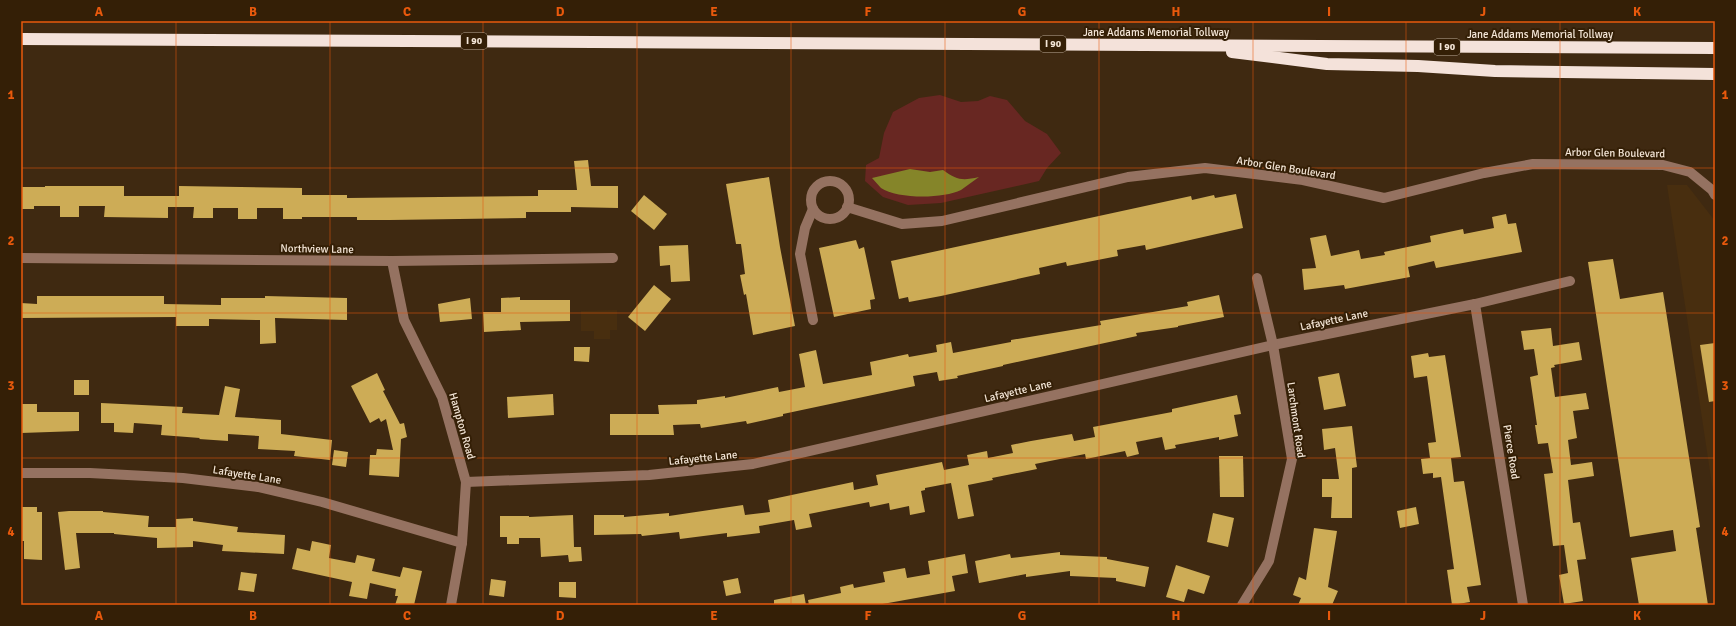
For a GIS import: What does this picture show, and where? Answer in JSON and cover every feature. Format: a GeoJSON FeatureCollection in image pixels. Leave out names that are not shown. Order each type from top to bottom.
{"type":"FeatureCollection","features":[{"type":"Feature","properties":{"kind":"highway","name":"Jane Addams Memorial Tollway"},"geometry":{"type":"LineString","coordinates":[[21,39],[1715,48]]}},
{"type":"Feature","properties":{"kind":"highway"},"geometry":{"type":"LineString","coordinates":[[1179,45],[1327,64],[1418,66],[1495,70],[1715,74]]}},
{"type":"Feature","properties":{"kind":"street","name":"Arbor Glen Boulevard"},"geometry":{"type":"LineString","coordinates":[[847,207],[902,224],[942,221],[1128,177],[1205,168],[1303,180],[1384,198],[1484,173],[1533,164],[1663,164],[1690,172],[1712,190],[1715,195]]}},
{"type":"Feature","properties":{"kind":"street"},"geometry":{"type":"LineString","coordinates":[[823,182],[836,182],[845,190],[848,196],[847,207],[844,213],[832,219],[819,217],[813,210],[810,203],[813,191],[823,182]]}},
{"type":"Feature","properties":{"kind":"street"},"geometry":{"type":"LineString","coordinates":[[813,210],[805,228],[800,254],[813,320]]}},
{"type":"Feature","properties":{"kind":"street","name":"Northview Lane"},"geometry":{"type":"LineString","coordinates":[[21,258],[392,261],[613,258]]}},
{"type":"Feature","properties":{"kind":"street","name":"Hampton Road"},"geometry":{"type":"LineString","coordinates":[[392,261],[404,320],[442,396],[466,482],[462,544],[450,605]]}},
{"type":"Feature","properties":{"kind":"street","name":"Larchmont Road"},"geometry":{"type":"LineString","coordinates":[[1242,605],[1269,561],[1292,459],[1273,345],[1257,278]]}},
{"type":"Feature","properties":{"kind":"street","name":"Lafayette Lane"},"geometry":{"type":"LineString","coordinates":[[466,482],[649,475],[753,464],[1273,345],[1475,304],[1570,281]]}},
{"type":"Feature","properties":{"kind":"street","name":"Pierce Road"},"geometry":{"type":"LineString","coordinates":[[1475,304],[1523,605]]}},
{"type":"Feature","properties":{"kind":"street","name":"Lafayette Lane"},"geometry":{"type":"LineString","coordinates":[[21,473],[90,473],[183,478],[258,487],[322,502],[462,544]]}},
{"type":"Feature","properties":{"kind":"shaded area"},"geometry":{"type":"Polygon","coordinates":[[[940,95],[961,102],[978,101],[990,96],[1007,100],[1025,121],[1047,134],[1061,153],[1047,168],[1039,181],[941,203],[908,205],[883,197],[865,181],[866,165],[879,158],[884,133],[893,112],[919,98],[940,95]]]}},
{"type":"Feature","properties":{"kind":"shaded area"},"geometry":{"type":"Polygon","coordinates":[[[910,169],[930,172],[943,170],[960,179],[979,177],[961,190],[953,193],[932,196],[909,196],[888,192],[881,188],[872,178],[910,169]]]}},
{"type":"Feature","properties":{"kind":"shaded area"},"geometry":{"type":"Polygon","coordinates":[[[1667,185],[1687,185],[1715,221],[1715,505],[1667,185]]]}},
{"type":"Feature","properties":{"kind":"shaded area"},"geometry":{"type":"Polygon","coordinates":[[[617,310],[617,330],[610,330],[610,339],[594,339],[594,331],[581,331],[581,311],[617,310]]]}},
{"type":"Feature","properties":{"kind":"building"},"geometry":{"type":"Polygon","coordinates":[[[588,160],[591,186],[618,186],[618,208],[571,207],[571,212],[526,212],[526,218],[390,220],[357,220],[357,217],[302,217],[302,219],[283,219],[283,208],[257,208],[257,219],[238,219],[238,208],[213,208],[213,218],[193,218],[194,207],[168,207],[168,218],[104,217],[105,206],[79,206],[79,217],[60,217],[60,206],[34,206],[34,209],[21,209],[21,187],[45,186],[124,186],[124,196],[179,196],[179,186],[302,188],[302,195],[347,195],[347,198],[538,196],[538,190],[577,190],[574,161],[588,160]]]}},
{"type":"Feature","properties":{"kind":"building"},"geometry":{"type":"Polygon","coordinates":[[[769,177],[795,326],[753,335],[746,294],[744,295],[740,275],[745,274],[741,244],[736,244],[726,184],[769,177]]]}},
{"type":"Feature","properties":{"kind":"building"},"geometry":{"type":"Polygon","coordinates":[[[1236,194],[1243,228],[1146,250],[1145,245],[1117,250],[1118,256],[1067,266],[1066,262],[1039,268],[1040,274],[941,296],[909,302],[908,297],[899,299],[891,261],[1191,196],[1192,200],[1214,195],[1215,198],[1236,194]]]}},
{"type":"Feature","properties":{"kind":"building"},"geometry":{"type":"Polygon","coordinates":[[[644,195],[667,214],[654,230],[631,211],[644,195]]]}},
{"type":"Feature","properties":{"kind":"building"},"geometry":{"type":"Polygon","coordinates":[[[1506,214],[1508,224],[1516,223],[1522,252],[1436,268],[1434,261],[1408,267],[1410,277],[1345,289],[1344,285],[1304,290],[1302,269],[1316,268],[1310,238],[1326,235],[1331,256],[1359,250],[1361,259],[1385,255],[1384,252],[1431,242],[1430,236],[1463,229],[1464,234],[1494,228],[1492,217],[1506,214]]]}},
{"type":"Feature","properties":{"kind":"building"},"geometry":{"type":"Polygon","coordinates":[[[856,240],[859,249],[864,247],[875,299],[870,300],[871,309],[834,317],[819,248],[856,240]]]}},
{"type":"Feature","properties":{"kind":"building"},"geometry":{"type":"Polygon","coordinates":[[[688,245],[690,281],[671,282],[670,265],[660,266],[659,246],[688,245]]]}},
{"type":"Feature","properties":{"kind":"building"},"geometry":{"type":"Polygon","coordinates":[[[1613,259],[1620,299],[1663,292],[1700,527],[1696,528],[1708,605],[1639,605],[1631,558],[1676,551],[1673,530],[1630,537],[1588,262],[1613,259]]]}},
{"type":"Feature","properties":{"kind":"building"},"geometry":{"type":"Polygon","coordinates":[[[654,285],[671,299],[645,331],[628,317],[654,285]]]}},
{"type":"Feature","properties":{"kind":"building"},"geometry":{"type":"Polygon","coordinates":[[[1219,295],[1224,317],[1178,327],[1136,333],[1137,336],[1003,365],[957,376],[958,378],[939,381],[937,372],[913,376],[915,386],[783,414],[783,416],[747,424],[746,421],[701,428],[700,424],[673,425],[674,435],[610,435],[610,414],[659,414],[658,405],[697,404],[697,400],[725,396],[725,398],[778,387],[779,392],[805,387],[799,354],[816,350],[823,384],[872,375],[870,362],[908,354],[909,357],[937,352],[936,345],[951,342],[953,353],[1011,342],[1011,340],[1101,325],[1100,321],[1188,306],[1187,302],[1219,295]]]}},
{"type":"Feature","properties":{"kind":"building"},"geometry":{"type":"Polygon","coordinates":[[[37,296],[164,296],[164,304],[221,305],[221,298],[265,298],[265,296],[347,298],[347,320],[275,318],[276,343],[260,344],[260,320],[209,319],[209,326],[176,326],[176,317],[21,318],[21,303],[37,304],[37,296]]]}},
{"type":"Feature","properties":{"kind":"building"},"geometry":{"type":"Polygon","coordinates":[[[520,297],[520,300],[570,300],[570,321],[520,322],[521,330],[484,332],[483,312],[501,312],[501,298],[520,297]]]}},
{"type":"Feature","properties":{"kind":"building"},"geometry":{"type":"Polygon","coordinates":[[[470,298],[472,319],[440,322],[438,304],[470,298]]]}},
{"type":"Feature","properties":{"kind":"building"},"geometry":{"type":"Polygon","coordinates":[[[1551,328],[1553,346],[1579,342],[1582,360],[1554,365],[1555,367],[1551,368],[1555,397],[1586,393],[1589,409],[1573,411],[1577,438],[1568,440],[1571,465],[1592,462],[1594,476],[1568,480],[1573,523],[1580,522],[1586,559],[1577,560],[1583,601],[1564,604],[1559,575],[1568,573],[1564,545],[1553,546],[1544,474],[1553,473],[1548,443],[1538,444],[1535,425],[1537,425],[1530,377],[1538,375],[1534,349],[1524,350],[1521,331],[1551,328]]]}},
{"type":"Feature","properties":{"kind":"building"},"geometry":{"type":"Polygon","coordinates":[[[1715,343],[1715,401],[1709,402],[1700,345],[1715,343]]]}},
{"type":"Feature","properties":{"kind":"building"},"geometry":{"type":"Polygon","coordinates":[[[574,347],[590,347],[589,362],[574,361],[574,347]]]}},
{"type":"Feature","properties":{"kind":"building"},"geometry":{"type":"Polygon","coordinates":[[[1428,353],[1429,357],[1445,355],[1461,457],[1451,458],[1454,482],[1464,481],[1481,585],[1467,587],[1470,602],[1452,605],[1447,570],[1454,569],[1441,477],[1433,478],[1433,473],[1423,474],[1421,459],[1430,458],[1428,443],[1436,442],[1427,376],[1414,378],[1411,356],[1428,353]]]}},
{"type":"Feature","properties":{"kind":"building"},"geometry":{"type":"Polygon","coordinates":[[[377,373],[385,390],[383,391],[400,424],[404,423],[407,437],[401,439],[399,477],[369,475],[370,455],[376,455],[377,449],[393,450],[386,419],[381,422],[379,418],[370,423],[351,386],[377,373]]]}},
{"type":"Feature","properties":{"kind":"building"},"geometry":{"type":"Polygon","coordinates":[[[1339,373],[1346,406],[1324,410],[1318,377],[1339,373]]]}},
{"type":"Feature","properties":{"kind":"building"},"geometry":{"type":"Polygon","coordinates":[[[74,380],[89,380],[89,395],[74,395],[74,380]]]}},
{"type":"Feature","properties":{"kind":"building"},"geometry":{"type":"Polygon","coordinates":[[[225,386],[240,389],[235,417],[281,420],[281,434],[332,440],[330,460],[294,456],[295,451],[258,449],[259,436],[228,434],[228,441],[199,439],[200,438],[161,435],[162,425],[134,423],[133,433],[114,432],[114,423],[101,423],[101,403],[183,407],[182,413],[219,415],[225,386]]]}},
{"type":"Feature","properties":{"kind":"building"},"geometry":{"type":"Polygon","coordinates":[[[553,394],[554,415],[508,418],[507,397],[553,394]]]}},
{"type":"Feature","properties":{"kind":"building"},"geometry":{"type":"Polygon","coordinates":[[[1237,395],[1241,414],[1234,415],[1238,436],[1219,440],[1219,437],[1175,445],[1176,448],[1165,450],[1162,437],[1136,442],[1139,454],[1127,457],[1125,451],[1086,459],[1085,454],[1035,464],[1037,469],[992,478],[993,480],[968,485],[974,516],[958,519],[951,483],[925,488],[925,490],[921,491],[925,512],[910,515],[909,506],[890,510],[889,503],[870,507],[869,502],[809,514],[812,527],[796,530],[794,520],[759,526],[760,533],[727,537],[727,533],[680,539],[679,532],[642,536],[641,534],[594,535],[594,515],[624,515],[624,517],[669,513],[669,516],[743,505],[745,515],[770,512],[768,500],[853,482],[854,490],[878,485],[876,475],[942,462],[944,470],[969,465],[967,455],[987,451],[988,458],[1013,453],[1011,445],[1031,441],[1072,434],[1074,441],[1095,437],[1093,427],[1172,412],[1172,409],[1237,395]]]}},
{"type":"Feature","properties":{"kind":"building"},"geometry":{"type":"Polygon","coordinates":[[[21,404],[37,404],[37,412],[79,412],[79,431],[21,433],[21,404]]]}},
{"type":"Feature","properties":{"kind":"building"},"geometry":{"type":"Polygon","coordinates":[[[1352,426],[1357,467],[1352,468],[1352,518],[1331,518],[1332,497],[1322,497],[1322,479],[1339,479],[1335,448],[1324,450],[1322,429],[1352,426]]]}},
{"type":"Feature","properties":{"kind":"building"},"geometry":{"type":"Polygon","coordinates":[[[334,450],[348,452],[346,467],[332,465],[334,450]]]}},
{"type":"Feature","properties":{"kind":"building"},"geometry":{"type":"Polygon","coordinates":[[[1219,456],[1243,456],[1244,497],[1220,497],[1219,456]]]}},
{"type":"Feature","properties":{"kind":"building"},"geometry":{"type":"Polygon","coordinates":[[[21,507],[37,507],[37,512],[42,512],[42,560],[24,559],[24,541],[21,541],[21,507]]]}},
{"type":"Feature","properties":{"kind":"building"},"geometry":{"type":"Polygon","coordinates":[[[1416,507],[1419,524],[1400,528],[1397,511],[1416,507]]]}},
{"type":"Feature","properties":{"kind":"building"},"geometry":{"type":"Polygon","coordinates":[[[103,511],[149,516],[148,527],[176,527],[176,519],[193,518],[193,521],[238,527],[237,532],[285,535],[284,554],[222,551],[223,545],[193,541],[193,547],[157,548],[157,538],[114,533],[76,533],[80,568],[65,570],[58,512],[103,511]]]}},
{"type":"Feature","properties":{"kind":"building"},"geometry":{"type":"Polygon","coordinates":[[[1213,513],[1234,518],[1228,547],[1207,542],[1213,513]]]}},
{"type":"Feature","properties":{"kind":"building"},"geometry":{"type":"Polygon","coordinates":[[[573,515],[574,547],[581,547],[582,561],[569,562],[568,555],[541,557],[540,538],[519,538],[519,544],[507,544],[507,537],[500,537],[500,516],[529,517],[573,515]]]}},
{"type":"Feature","properties":{"kind":"building"},"geometry":{"type":"Polygon","coordinates":[[[1314,528],[1337,531],[1328,587],[1338,591],[1332,605],[1298,605],[1301,598],[1293,595],[1299,577],[1306,580],[1314,528]]]}},
{"type":"Feature","properties":{"kind":"building"},"geometry":{"type":"Polygon","coordinates":[[[312,541],[331,545],[329,558],[355,563],[357,555],[375,559],[372,571],[400,577],[403,567],[422,571],[414,605],[395,605],[398,596],[395,596],[396,589],[370,583],[367,599],[349,596],[352,582],[292,569],[297,548],[310,551],[312,541]]]}},
{"type":"Feature","properties":{"kind":"building"},"geometry":{"type":"Polygon","coordinates":[[[1060,552],[1060,555],[1107,557],[1107,559],[1149,567],[1145,587],[1116,581],[1116,578],[1070,576],[1070,571],[1026,577],[1026,574],[979,583],[975,561],[1010,554],[1011,558],[1060,552]]]}},
{"type":"Feature","properties":{"kind":"building"},"geometry":{"type":"Polygon","coordinates":[[[965,554],[968,573],[952,576],[955,591],[877,605],[809,605],[808,600],[841,593],[840,587],[853,584],[854,588],[885,582],[883,572],[905,568],[907,578],[930,574],[928,561],[965,554]]]}},
{"type":"Feature","properties":{"kind":"building"},"geometry":{"type":"Polygon","coordinates":[[[1176,565],[1210,576],[1204,594],[1188,589],[1184,602],[1166,597],[1176,565]]]}},
{"type":"Feature","properties":{"kind":"building"},"geometry":{"type":"Polygon","coordinates":[[[241,572],[257,574],[254,592],[238,590],[241,572]]]}},
{"type":"Feature","properties":{"kind":"building"},"geometry":{"type":"Polygon","coordinates":[[[738,578],[741,593],[726,596],[723,581],[738,578]]]}},
{"type":"Feature","properties":{"kind":"building"},"geometry":{"type":"Polygon","coordinates":[[[491,579],[506,581],[504,597],[489,595],[491,579]]]}},
{"type":"Feature","properties":{"kind":"building"},"geometry":{"type":"Polygon","coordinates":[[[559,582],[576,582],[576,598],[559,597],[559,582]]]}},
{"type":"Feature","properties":{"kind":"building"},"geometry":{"type":"Polygon","coordinates":[[[804,594],[806,605],[774,605],[774,600],[804,594]]]}}]}
